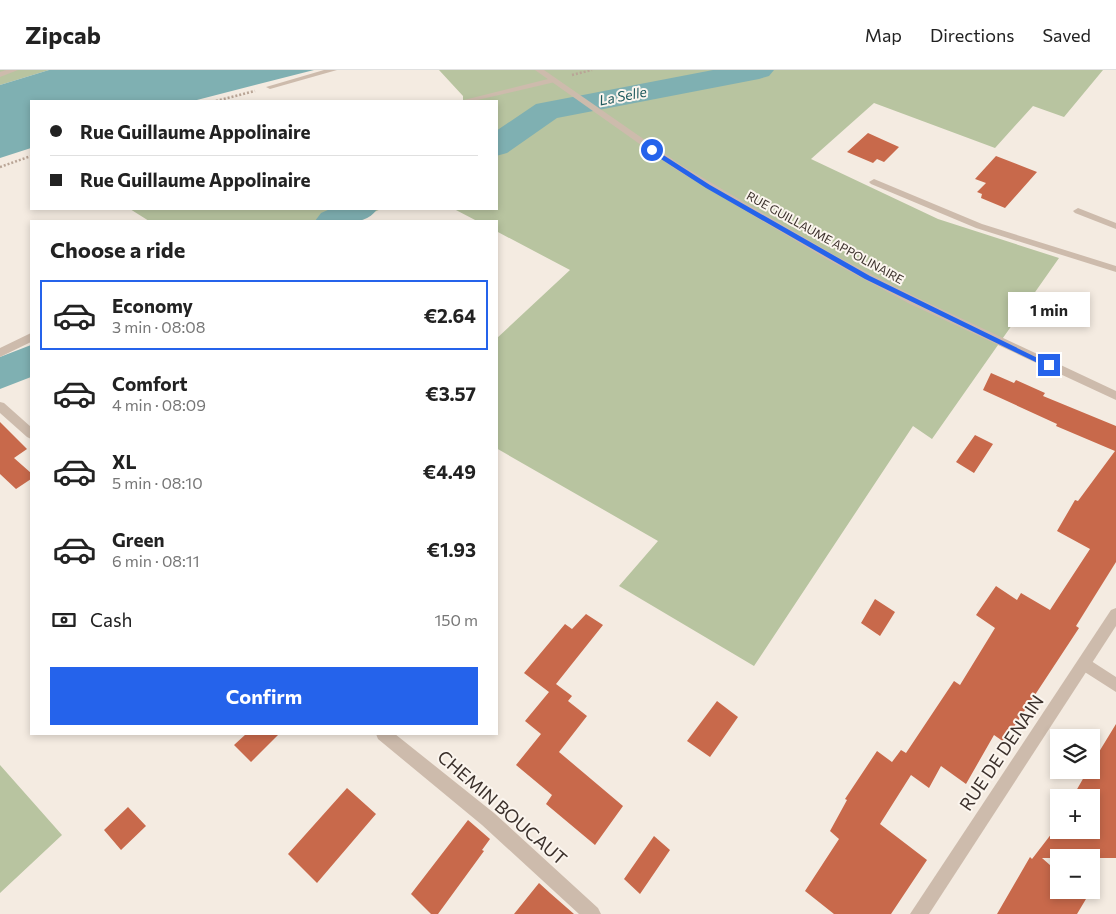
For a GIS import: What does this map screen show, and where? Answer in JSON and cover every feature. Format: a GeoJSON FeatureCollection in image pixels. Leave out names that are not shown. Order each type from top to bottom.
{"type":"FeatureCollection","features":[{"type":"Feature","properties":{"kind":"street"},"geometry":{"type":"LineString","coordinates":[[0,75],[14,70]]}},
{"type":"Feature","properties":{"kind":"street"},"geometry":{"type":"LineString","coordinates":[[270,87],[333,70]]}},
{"type":"Feature","properties":{"kind":"street","name":"RUE GUILLAUME APPOLINAIRE"},"geometry":{"type":"LineString","coordinates":[[539,70],[692,176],[867,278],[1116,396]]}},
{"type":"Feature","properties":{"kind":"street"},"geometry":{"type":"LineString","coordinates":[[468,100],[552,80]]}},
{"type":"Feature","properties":{"kind":"street"},"geometry":{"type":"LineString","coordinates":[[874,182],[991,230],[1116,269]]}},
{"type":"Feature","properties":{"kind":"street"},"geometry":{"type":"LineString","coordinates":[[1078,211],[1116,226]]}},
{"type":"Feature","properties":{"kind":"street"},"geometry":{"type":"LineString","coordinates":[[0,353],[30,338]]}},
{"type":"Feature","properties":{"kind":"street"},"geometry":{"type":"LineString","coordinates":[[0,406],[30,433]]}},
{"type":"Feature","properties":{"kind":"street","name":"RUE DE DENAIN"},"geometry":{"type":"LineString","coordinates":[[919,914],[1085,664],[1116,614]]}},
{"type":"Feature","properties":{"kind":"street"},"geometry":{"type":"LineString","coordinates":[[1085,664],[1116,685]]}},
{"type":"Feature","properties":{"kind":"street","name":"CHEMIN BOUCAUT"},"geometry":{"type":"LineString","coordinates":[[384,735],[488,818],[592,914]]}},
{"type":"Feature","properties":{"kind":"path"},"geometry":{"type":"LineString","coordinates":[[220,100],[270,87]]}},
{"type":"Feature","properties":{"kind":"path"},"geometry":{"type":"LineString","coordinates":[[0,167],[30,156]]}},
{"type":"Feature","properties":{"kind":"green space"},"geometry":{"type":"Polygon","coordinates":[[[0,70],[49,70],[0,85],[0,70]]]}},
{"type":"Feature","properties":{"kind":"green space"},"geometry":{"type":"Polygon","coordinates":[[[439,70],[1103,70],[1064,117],[1033,106],[995,148],[874,103],[811,159],[938,219],[1059,258],[932,439],[913,426],[754,666],[619,586],[658,541],[498,449],[498,337],[570,270],[498,232],[498,220],[475,220],[456,210],[498,210],[498,100],[463,100],[463,96],[439,70]]]}},
{"type":"Feature","properties":{"kind":"green space"},"geometry":{"type":"Polygon","coordinates":[[[132,210],[379,210],[356,220],[147,220],[132,210]]]}},
{"type":"Feature","properties":{"kind":"green space"},"geometry":{"type":"Polygon","coordinates":[[[0,765],[62,835],[0,893],[0,765]]]}},
{"type":"Feature","properties":{"kind":"water"},"geometry":{"type":"Polygon","coordinates":[[[49,70],[314,70],[197,100],[30,100],[30,148],[0,158],[0,85],[49,70]]]}},
{"type":"Feature","properties":{"kind":"building"},"geometry":{"type":"Polygon","coordinates":[[[868,133],[899,147],[884,162],[877,159],[873,163],[847,152],[868,133]]]}},
{"type":"Feature","properties":{"kind":"building"},"geometry":{"type":"Polygon","coordinates":[[[996,156],[1037,172],[1005,208],[981,198],[982,194],[977,192],[986,183],[975,179],[996,156]]]}},
{"type":"Feature","properties":{"kind":"building"},"geometry":{"type":"Polygon","coordinates":[[[991,373],[1014,383],[1016,380],[1045,393],[1043,396],[1116,426],[1116,562],[1076,626],[1079,628],[1004,742],[994,735],[966,784],[941,766],[929,788],[911,775],[880,824],[927,860],[891,914],[834,914],[805,891],[839,839],[830,831],[847,800],[845,799],[877,751],[892,762],[901,750],[906,753],[954,681],[960,685],[995,628],[976,615],[996,586],[1017,600],[1021,593],[1050,610],[1090,549],[1057,531],[1075,500],[1078,501],[1115,451],[1056,426],[1057,424],[983,390],[991,373]]]}},
{"type":"Feature","properties":{"kind":"building"},"geometry":{"type":"Polygon","coordinates":[[[0,422],[27,449],[14,458],[30,472],[30,480],[16,489],[0,474],[0,422]]]}},
{"type":"Feature","properties":{"kind":"building"},"geometry":{"type":"Polygon","coordinates":[[[975,435],[993,444],[974,473],[956,462],[975,435]]]}},
{"type":"Feature","properties":{"kind":"building"},"geometry":{"type":"Polygon","coordinates":[[[875,599],[895,612],[880,636],[861,623],[875,599]]]}},
{"type":"Feature","properties":{"kind":"building"},"geometry":{"type":"Polygon","coordinates":[[[586,614],[603,625],[556,684],[572,696],[568,701],[587,716],[559,752],[623,806],[595,845],[546,804],[552,795],[516,765],[541,734],[525,721],[549,692],[524,673],[565,624],[572,629],[586,614]]]}},
{"type":"Feature","properties":{"kind":"building"},"geometry":{"type":"Polygon","coordinates":[[[717,701],[738,717],[710,757],[687,741],[717,701]]]}},
{"type":"Feature","properties":{"kind":"building"},"geometry":{"type":"Polygon","coordinates":[[[1116,724],[1116,858],[1100,858],[1100,849],[1050,849],[1050,858],[1042,858],[1050,865],[1050,899],[1086,899],[1077,914],[997,914],[1030,857],[1032,859],[1050,836],[1050,839],[1100,839],[1100,789],[1077,789],[1083,779],[1100,779],[1100,750],[1116,724]]]}},
{"type":"Feature","properties":{"kind":"building"},"geometry":{"type":"Polygon","coordinates":[[[245,735],[278,735],[251,762],[234,745],[245,735]]]}},
{"type":"Feature","properties":{"kind":"building"},"geometry":{"type":"Polygon","coordinates":[[[347,788],[376,814],[317,883],[288,854],[347,788]]]}},
{"type":"Feature","properties":{"kind":"building"},"geometry":{"type":"Polygon","coordinates":[[[128,807],[146,826],[121,850],[104,830],[128,807]]]}},
{"type":"Feature","properties":{"kind":"building"},"geometry":{"type":"Polygon","coordinates":[[[468,820],[490,839],[482,850],[484,851],[438,914],[431,914],[411,894],[468,820]]]}},
{"type":"Feature","properties":{"kind":"building"},"geometry":{"type":"Polygon","coordinates":[[[654,836],[670,850],[640,894],[624,879],[654,836]]]}},
{"type":"Feature","properties":{"kind":"building"},"geometry":{"type":"Polygon","coordinates":[[[539,883],[550,893],[574,914],[514,914],[539,883]]]}},
{"type":"Feature","properties":{"kind":"waterway","name":"La Selle"},"geometry":{"type":"LineString","coordinates":[[498,145],[547,111],[759,70]]}},
{"type":"Feature","properties":{"kind":"waterway","name":"La Selle"},"geometry":{"type":"LineString","coordinates":[[335,220],[358,210]]}},
{"type":"Feature","properties":{"kind":"waterway","name":"La Selle"},"geometry":{"type":"LineString","coordinates":[[0,374],[30,360]]}},
{"type":"Feature","properties":{"kind":"route"},"geometry":{"type":"LineString","coordinates":[[652,150],[708,186],[867,278],[1049,365]]}}]}
